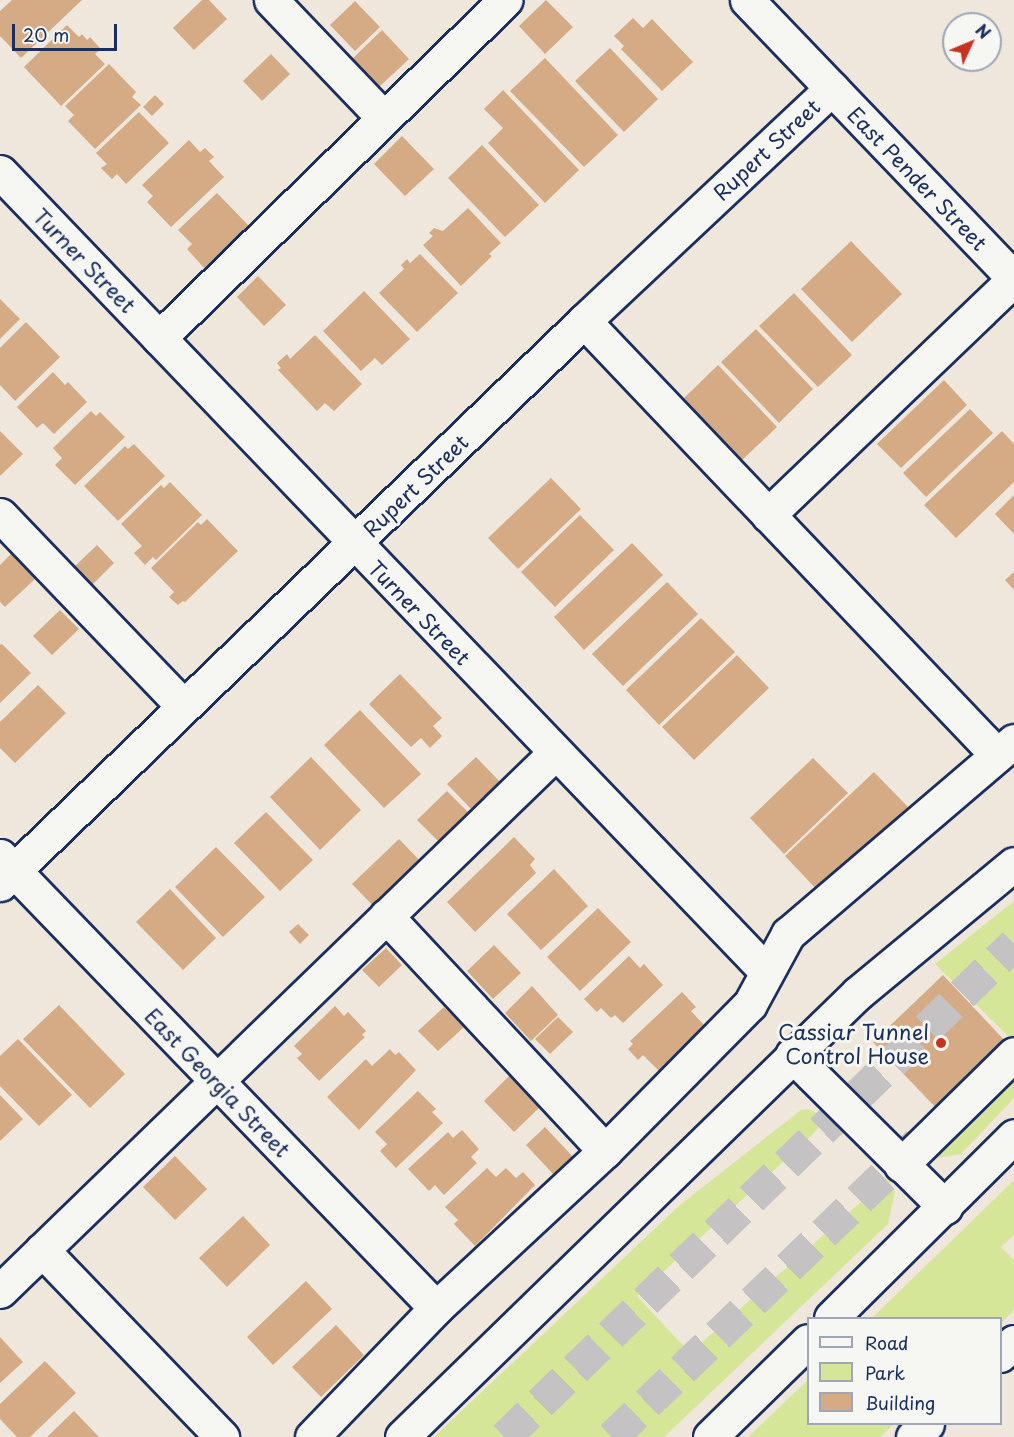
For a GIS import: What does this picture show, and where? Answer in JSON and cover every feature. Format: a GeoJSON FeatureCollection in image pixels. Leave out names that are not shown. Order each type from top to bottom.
{"type":"FeatureCollection","features":[{"type":"Feature","properties":{"kind":"main road"},"geometry":{"type":"LineString","coordinates":[[271,0],[383,117]]}},
{"type":"Feature","properties":{"kind":"main road"},"geometry":{"type":"LineString","coordinates":[[159,338],[505,0]]}},
{"type":"Feature","properties":{"kind":"main road","name":"East Pender Street"},"geometry":{"type":"LineString","coordinates":[[747,0],[1014,278]]}},
{"type":"Feature","properties":{"kind":"main road","name":"Rupert Street"},"geometry":{"type":"LineString","coordinates":[[5,870],[183,706],[584,321],[832,88]]}},
{"type":"Feature","properties":{"kind":"main road","name":"Turner Street"},"geometry":{"type":"LineString","coordinates":[[0,172],[767,972]]}},
{"type":"Feature","properties":{"kind":"main road"},"geometry":{"type":"LineString","coordinates":[[768,514],[1014,278]]}},
{"type":"Feature","properties":{"kind":"main road"},"geometry":{"type":"LineString","coordinates":[[312,1437],[435,1308],[605,1151],[750,1004],[788,934],[1006,748],[768,514],[584,321]]}},
{"type":"Feature","properties":{"kind":"main road"},"geometry":{"type":"LineString","coordinates":[[0,515],[183,706]]}},
{"type":"Feature","properties":{"kind":"main road"},"geometry":{"type":"LineString","coordinates":[[0,1291],[215,1080],[555,753]]}},
{"type":"Feature","properties":{"kind":"main road"},"geometry":{"type":"LineString","coordinates":[[402,1437],[792,1055],[884,970],[1014,864]]}},
{"type":"Feature","properties":{"kind":"main road","name":"East Georgia Street"},"geometry":{"type":"LineString","coordinates":[[5,870],[215,1080],[435,1308]]}},
{"type":"Feature","properties":{"kind":"main road"},"geometry":{"type":"LineString","coordinates":[[386,916],[605,1151]]}},
{"type":"Feature","properties":{"kind":"main road"},"geometry":{"type":"LineString","coordinates":[[901,1165],[1014,1054]]}},
{"type":"Feature","properties":{"kind":"main road"},"geometry":{"type":"LineString","coordinates":[[792,1055],[945,1207]]}},
{"type":"Feature","properties":{"kind":"main road"},"geometry":{"type":"LineString","coordinates":[[832,1317],[1014,1136]]}},
{"type":"Feature","properties":{"kind":"main road"},"geometry":{"type":"LineString","coordinates":[[42,1250],[222,1437]]}},
{"type":"Feature","properties":{"kind":"main road"},"geometry":{"type":"LineString","coordinates":[[710,1437],[807,1342]]}},
{"type":"Feature","properties":{"kind":"main road"},"geometry":{"type":"LineString","coordinates":[[1002,1353],[1014,1342]]}},
{"type":"Feature","properties":{"kind":"main road"},"geometry":{"type":"LineString","coordinates":[[913,1437],[926,1425]]}},
{"type":"Feature","properties":{"kind":"green space"},"geometry":{"type":"Polygon","coordinates":[[[1014,901],[1014,1038],[1012,1040],[935,964],[1014,901]]]}},
{"type":"Feature","properties":{"kind":"green space"},"geometry":{"type":"Polygon","coordinates":[[[1014,1070],[1014,1098],[961,1154],[938,1158],[945,1139],[1014,1070]]]}},
{"type":"Feature","properties":{"kind":"green space"},"geometry":{"type":"Polygon","coordinates":[[[808,1109],[827,1118],[811,1136],[637,1296],[690,1353],[888,1178],[895,1192],[888,1224],[664,1437],[434,1437],[680,1205],[801,1110],[808,1109]]]}},
{"type":"Feature","properties":{"kind":"green space"},"geometry":{"type":"Polygon","coordinates":[[[1014,1180],[1014,1235],[1001,1247],[1014,1260],[1014,1310],[1002,1322],[1002,1317],[873,1317],[1014,1180]]]}},
{"type":"Feature","properties":{"kind":"green space"},"geometry":{"type":"Polygon","coordinates":[[[807,1381],[807,1425],[893,1425],[880,1437],[748,1437],[807,1381]]]}},
{"type":"Feature","properties":{"kind":"building"},"geometry":{"type":"Polygon","coordinates":[[[12,0],[82,0],[21,58],[0,36],[0,11],[12,0]]]}},
{"type":"Feature","properties":{"kind":"building"},"geometry":{"type":"Polygon","coordinates":[[[202,0],[209,0],[227,19],[194,50],[173,28],[202,0]]]}},
{"type":"Feature","properties":{"kind":"building"},"geometry":{"type":"Polygon","coordinates":[[[546,0],[573,27],[545,54],[519,26],[546,0]]]}},
{"type":"Feature","properties":{"kind":"building"},"geometry":{"type":"Polygon","coordinates":[[[355,1],[380,27],[355,51],[330,25],[355,1]]]}},
{"type":"Feature","properties":{"kind":"building"},"geometry":{"type":"Polygon","coordinates":[[[633,18],[643,28],[652,19],[693,62],[662,91],[621,49],[624,46],[614,36],[633,18]]]}},
{"type":"Feature","properties":{"kind":"building"},"geometry":{"type":"Polygon","coordinates":[[[67,25],[79,37],[82,34],[87,40],[90,37],[101,49],[95,54],[105,64],[61,106],[24,67],[67,25]]]}},
{"type":"Feature","properties":{"kind":"building"},"geometry":{"type":"Polygon","coordinates":[[[382,30],[409,59],[378,88],[351,60],[382,30]]]}},
{"type":"Feature","properties":{"kind":"building"},"geometry":{"type":"Polygon","coordinates":[[[610,48],[658,99],[624,132],[575,81],[610,48]]]}},
{"type":"Feature","properties":{"kind":"building"},"geometry":{"type":"Polygon","coordinates":[[[271,54],[290,74],[262,101],[243,81],[271,54]]]}},
{"type":"Feature","properties":{"kind":"building"},"geometry":{"type":"Polygon","coordinates":[[[545,58],[618,135],[584,167],[510,91],[545,58]]]}},
{"type":"Feature","properties":{"kind":"building"},"geometry":{"type":"Polygon","coordinates":[[[109,64],[136,92],[132,97],[141,105],[95,149],[68,121],[74,115],[65,106],[109,64]]]}},
{"type":"Feature","properties":{"kind":"building"},"geometry":{"type":"Polygon","coordinates":[[[503,90],[579,170],[545,203],[488,143],[503,128],[484,109],[503,90]]]}},
{"type":"Feature","properties":{"kind":"building"},"geometry":{"type":"Polygon","coordinates":[[[155,95],[164,104],[152,116],[143,107],[155,95]]]}},
{"type":"Feature","properties":{"kind":"building"},"geometry":{"type":"Polygon","coordinates":[[[139,112],[169,143],[126,184],[117,174],[112,179],[101,168],[107,164],[96,153],[139,112]]]}},
{"type":"Feature","properties":{"kind":"building"},"geometry":{"type":"Polygon","coordinates":[[[402,136],[434,169],[405,196],[374,164],[402,136]]]}},
{"type":"Feature","properties":{"kind":"building"},"geometry":{"type":"Polygon","coordinates":[[[189,140],[200,152],[205,148],[214,157],[209,161],[224,177],[171,227],[147,202],[153,196],[142,185],[189,140]]]}},
{"type":"Feature","properties":{"kind":"building"},"geometry":{"type":"Polygon","coordinates":[[[482,145],[539,205],[505,237],[448,178],[482,145]]]}},
{"type":"Feature","properties":{"kind":"building"},"geometry":{"type":"Polygon","coordinates":[[[217,193],[249,226],[205,269],[187,249],[192,244],[178,230],[217,193]]]}},
{"type":"Feature","properties":{"kind":"building"},"geometry":{"type":"Polygon","coordinates":[[[468,208],[501,243],[489,254],[492,256],[461,286],[423,245],[433,236],[429,233],[434,228],[443,231],[468,208]]]}},
{"type":"Feature","properties":{"kind":"building"},"geometry":{"type":"Polygon","coordinates":[[[851,241],[902,294],[852,342],[801,289],[851,241]]]}},
{"type":"Feature","properties":{"kind":"building"},"geometry":{"type":"Polygon","coordinates":[[[420,254],[458,293],[417,332],[379,293],[404,269],[401,265],[407,259],[410,263],[420,254]]]}},
{"type":"Feature","properties":{"kind":"building"},"geometry":{"type":"Polygon","coordinates":[[[258,276],[286,305],[264,326],[237,297],[258,276]]]}},
{"type":"Feature","properties":{"kind":"building"},"geometry":{"type":"Polygon","coordinates":[[[364,291],[410,339],[382,365],[375,358],[361,371],[323,331],[364,291]]]}},
{"type":"Feature","properties":{"kind":"building"},"geometry":{"type":"Polygon","coordinates":[[[794,293],[852,355],[818,387],[759,326],[794,293]]]}},
{"type":"Feature","properties":{"kind":"building"},"geometry":{"type":"Polygon","coordinates":[[[0,299],[20,319],[0,339],[0,299]]]}},
{"type":"Feature","properties":{"kind":"building"},"geometry":{"type":"Polygon","coordinates":[[[26,322],[60,357],[15,401],[0,385],[0,348],[26,322]]]}},
{"type":"Feature","properties":{"kind":"building"},"geometry":{"type":"Polygon","coordinates":[[[756,329],[813,389],[779,423],[721,362],[756,329]]]}},
{"type":"Feature","properties":{"kind":"building"},"geometry":{"type":"Polygon","coordinates":[[[315,335],[362,384],[334,411],[325,403],[317,411],[278,370],[281,368],[277,363],[287,354],[290,359],[315,335]]]}},
{"type":"Feature","properties":{"kind":"building"},"geometry":{"type":"Polygon","coordinates":[[[718,365],[777,427],[741,461],[683,399],[718,365]]]}},
{"type":"Feature","properties":{"kind":"building"},"geometry":{"type":"Polygon","coordinates":[[[53,372],[65,385],[68,382],[87,402],[54,434],[43,423],[37,428],[17,407],[53,372]]]}},
{"type":"Feature","properties":{"kind":"building"},"geometry":{"type":"Polygon","coordinates":[[[944,380],[967,405],[901,468],[877,444],[944,380]]]}},
{"type":"Feature","properties":{"kind":"building"},"geometry":{"type":"Polygon","coordinates":[[[970,409],[993,433],[926,497],[903,473],[970,409]]]}},
{"type":"Feature","properties":{"kind":"building"},"geometry":{"type":"Polygon","coordinates":[[[91,411],[96,416],[100,412],[125,437],[75,485],[55,465],[62,458],[53,448],[91,411]]]}},
{"type":"Feature","properties":{"kind":"building"},"geometry":{"type":"Polygon","coordinates":[[[0,431],[23,454],[0,476],[0,431]]]}},
{"type":"Feature","properties":{"kind":"building"},"geometry":{"type":"Polygon","coordinates":[[[1002,431],[1014,444],[1014,482],[956,538],[924,505],[1002,431]]]}},
{"type":"Feature","properties":{"kind":"building"},"geometry":{"type":"Polygon","coordinates":[[[134,444],[165,476],[118,521],[84,486],[125,446],[128,449],[134,444]]]}},
{"type":"Feature","properties":{"kind":"building"},"geometry":{"type":"Polygon","coordinates":[[[551,478],[581,509],[518,569],[488,538],[551,478]]]}},
{"type":"Feature","properties":{"kind":"building"},"geometry":{"type":"Polygon","coordinates":[[[170,482],[202,515],[156,560],[153,557],[145,565],[134,553],[142,546],[121,524],[161,485],[164,488],[170,482]]]}},
{"type":"Feature","properties":{"kind":"building"},"geometry":{"type":"Polygon","coordinates":[[[1014,495],[1014,534],[995,514],[1014,495]]]}},
{"type":"Feature","properties":{"kind":"building"},"geometry":{"type":"Polygon","coordinates":[[[580,515],[614,550],[555,607],[521,572],[580,515]]]}},
{"type":"Feature","properties":{"kind":"building"},"geometry":{"type":"Polygon","coordinates":[[[207,519],[238,551],[185,602],[178,605],[169,597],[174,592],[151,568],[198,522],[201,525],[207,519]]]}},
{"type":"Feature","properties":{"kind":"building"},"geometry":{"type":"Polygon","coordinates":[[[632,543],[663,575],[584,650],[554,617],[632,543]]]}},
{"type":"Feature","properties":{"kind":"building"},"geometry":{"type":"Polygon","coordinates":[[[97,545],[114,563],[91,586],[73,568],[97,545]]]}},
{"type":"Feature","properties":{"kind":"building"},"geometry":{"type":"Polygon","coordinates":[[[11,554],[35,579],[5,607],[0,602],[0,565],[11,554]]]}},
{"type":"Feature","properties":{"kind":"building"},"geometry":{"type":"Polygon","coordinates":[[[1014,572],[1014,590],[1005,580],[1014,572]]]}},
{"type":"Feature","properties":{"kind":"building"},"geometry":{"type":"Polygon","coordinates":[[[667,582],[698,614],[623,686],[592,654],[667,582]]]}},
{"type":"Feature","properties":{"kind":"building"},"geometry":{"type":"Polygon","coordinates":[[[60,610],[79,629],[52,655],[33,636],[60,610]]]}},
{"type":"Feature","properties":{"kind":"building"},"geometry":{"type":"Polygon","coordinates":[[[701,618],[735,652],[659,725],[626,690],[701,618]]]}},
{"type":"Feature","properties":{"kind":"building"},"geometry":{"type":"Polygon","coordinates":[[[2,644],[31,673],[0,703],[0,645],[2,644]]]}},
{"type":"Feature","properties":{"kind":"building"},"geometry":{"type":"Polygon","coordinates":[[[737,655],[769,688],[694,760],[662,727],[737,655]]]}},
{"type":"Feature","properties":{"kind":"building"},"geometry":{"type":"Polygon","coordinates":[[[400,674],[442,718],[433,726],[442,736],[430,748],[421,738],[411,747],[369,704],[400,674]]]}},
{"type":"Feature","properties":{"kind":"building"},"geometry":{"type":"Polygon","coordinates":[[[38,685],[66,713],[15,763],[0,748],[0,722],[38,685]]]}},
{"type":"Feature","properties":{"kind":"building"},"geometry":{"type":"Polygon","coordinates":[[[360,710],[421,774],[384,808],[324,745],[360,710]]]}},
{"type":"Feature","properties":{"kind":"building"},"geometry":{"type":"Polygon","coordinates":[[[311,757],[361,810],[320,850],[270,797],[311,757]]]}},
{"type":"Feature","properties":{"kind":"building"},"geometry":{"type":"Polygon","coordinates":[[[476,757],[502,784],[473,811],[447,784],[476,757]]]}},
{"type":"Feature","properties":{"kind":"building"},"geometry":{"type":"Polygon","coordinates":[[[813,758],[848,793],[784,854],[750,818],[813,758]]]}},
{"type":"Feature","properties":{"kind":"building"},"geometry":{"type":"Polygon","coordinates":[[[874,772],[908,807],[819,892],[785,856],[874,772]]]}},
{"type":"Feature","properties":{"kind":"building"},"geometry":{"type":"Polygon","coordinates":[[[447,791],[474,818],[444,847],[417,820],[447,791]]]}},
{"type":"Feature","properties":{"kind":"building"},"geometry":{"type":"Polygon","coordinates":[[[266,812],[313,860],[280,891],[234,843],[266,812]]]}},
{"type":"Feature","properties":{"kind":"building"},"geometry":{"type":"Polygon","coordinates":[[[514,837],[535,859],[530,865],[536,873],[475,932],[447,902],[514,837]]]}},
{"type":"Feature","properties":{"kind":"building"},"geometry":{"type":"Polygon","coordinates":[[[399,839],[424,865],[377,910],[352,884],[399,839]]]}},
{"type":"Feature","properties":{"kind":"building"},"geometry":{"type":"Polygon","coordinates":[[[216,847],[265,897],[223,937],[175,887],[216,847]]]}},
{"type":"Feature","properties":{"kind":"building"},"geometry":{"type":"Polygon","coordinates":[[[554,869],[588,906],[541,950],[507,914],[554,869]]]}},
{"type":"Feature","properties":{"kind":"building"},"geometry":{"type":"Polygon","coordinates":[[[170,889],[216,938],[183,970],[136,922],[170,889]]]}},
{"type":"Feature","properties":{"kind":"building"},"geometry":{"type":"Polygon","coordinates":[[[598,908],[631,942],[580,991],[547,957],[598,908]]]}},
{"type":"Feature","properties":{"kind":"building"},"geometry":{"type":"Polygon","coordinates":[[[298,924],[309,935],[300,944],[289,932],[298,924]]]}},
{"type":"Feature","properties":{"kind":"building"},"geometry":{"type":"Polygon","coordinates":[[[494,945],[521,973],[493,999],[467,971],[494,945]]]}},
{"type":"Feature","properties":{"kind":"building"},"geometry":{"type":"Polygon","coordinates":[[[386,948],[402,965],[379,987],[362,970],[386,948]]]}},
{"type":"Feature","properties":{"kind":"building"},"geometry":{"type":"Polygon","coordinates":[[[629,956],[640,968],[644,964],[663,985],[623,1023],[615,1015],[611,1018],[601,1008],[597,1012],[584,999],[629,956]]]}},
{"type":"Feature","properties":{"kind":"building","name":"Cassiar Tunnel Control House"},"geometry":{"type":"Polygon","coordinates":[[[943,975],[1008,1044],[939,1111],[873,1042],[943,975]]]}},
{"type":"Feature","properties":{"kind":"building"},"geometry":{"type":"Polygon","coordinates":[[[532,986],[558,1015],[531,1041],[505,1013],[532,986]]]}},
{"type":"Feature","properties":{"kind":"building"},"geometry":{"type":"Polygon","coordinates":[[[682,992],[696,1007],[691,1011],[706,1027],[659,1071],[643,1055],[638,1060],[628,1049],[633,1044],[630,1041],[682,992]]]}},
{"type":"Feature","properties":{"kind":"building"},"geometry":{"type":"Polygon","coordinates":[[[59,1005],[125,1074],[90,1108],[23,1039],[59,1005]]]}},
{"type":"Feature","properties":{"kind":"building"},"geometry":{"type":"Polygon","coordinates":[[[335,1006],[344,1016],[348,1012],[366,1031],[362,1035],[365,1037],[319,1081],[297,1058],[302,1054],[294,1046],[335,1006]]]}},
{"type":"Feature","properties":{"kind":"building"},"geometry":{"type":"Polygon","coordinates":[[[444,1007],[464,1027],[438,1051],[418,1031],[444,1007]]]}},
{"type":"Feature","properties":{"kind":"building"},"geometry":{"type":"Polygon","coordinates":[[[558,1017],[573,1032],[550,1054],[535,1039],[558,1017]]]}},
{"type":"Feature","properties":{"kind":"building"},"geometry":{"type":"Polygon","coordinates":[[[18,1039],[72,1095],[39,1126],[0,1086],[0,1056],[18,1039]]]}},
{"type":"Feature","properties":{"kind":"building"},"geometry":{"type":"Polygon","coordinates":[[[390,1049],[395,1055],[399,1052],[416,1070],[359,1130],[327,1097],[366,1059],[372,1066],[390,1049]]]}},
{"type":"Feature","properties":{"kind":"building"},"geometry":{"type":"Polygon","coordinates":[[[510,1075],[540,1107],[514,1132],[484,1101],[510,1075]]]}},
{"type":"Feature","properties":{"kind":"building"},"geometry":{"type":"Polygon","coordinates":[[[418,1091],[436,1109],[432,1112],[443,1123],[396,1168],[380,1151],[387,1144],[375,1132],[418,1091]]]}},
{"type":"Feature","properties":{"kind":"building"},"geometry":{"type":"Polygon","coordinates":[[[0,1095],[23,1119],[0,1141],[0,1095]]]}},
{"type":"Feature","properties":{"kind":"building"},"geometry":{"type":"Polygon","coordinates":[[[545,1127],[573,1157],[554,1175],[526,1145],[545,1127]]]}},
{"type":"Feature","properties":{"kind":"building"},"geometry":{"type":"Polygon","coordinates":[[[462,1130],[479,1149],[471,1157],[477,1163],[444,1195],[435,1185],[429,1191],[408,1169],[448,1132],[453,1138],[462,1130]]]}},
{"type":"Feature","properties":{"kind":"building"},"geometry":{"type":"Polygon","coordinates":[[[175,1156],[207,1189],[175,1220],[143,1187],[175,1156]]]}},
{"type":"Feature","properties":{"kind":"building"},"geometry":{"type":"Polygon","coordinates":[[[487,1168],[496,1177],[506,1168],[516,1178],[523,1172],[535,1185],[475,1246],[454,1224],[458,1220],[445,1207],[487,1168]]]}},
{"type":"Feature","properties":{"kind":"building"},"geometry":{"type":"Polygon","coordinates":[[[243,1216],[270,1245],[227,1287],[199,1258],[243,1216]]]}},
{"type":"Feature","properties":{"kind":"building"},"geometry":{"type":"Polygon","coordinates":[[[306,1281],[332,1309],[273,1365],[247,1337],[306,1281]]]}},
{"type":"Feature","properties":{"kind":"building"},"geometry":{"type":"Polygon","coordinates":[[[336,1325],[364,1355],[321,1397],[292,1367],[336,1325]]]}},
{"type":"Feature","properties":{"kind":"building"},"geometry":{"type":"Polygon","coordinates":[[[0,1337],[23,1362],[0,1383],[0,1337]]]}},
{"type":"Feature","properties":{"kind":"building"},"geometry":{"type":"Polygon","coordinates":[[[45,1361],[76,1393],[30,1437],[17,1437],[0,1419],[0,1404],[45,1361]]]}},
{"type":"Feature","properties":{"kind":"building"},"geometry":{"type":"Polygon","coordinates":[[[74,1411],[99,1437],[47,1437],[74,1411]]]}},
{"type":"Feature","properties":{"kind":"tunnel"},"geometry":{"type":"LineString","coordinates":[[505,1437],[1014,944]]}},
{"type":"Feature","properties":{"kind":"tunnel"},"geometry":{"type":"LineString","coordinates":[[612,1437],[920,1141]]}},
{"type":"Feature","properties":{"kind":"place","name":"Cassiar Tunnel Control House"},"geometry":{"type":"Point","coordinates":[941,1043]}}]}
